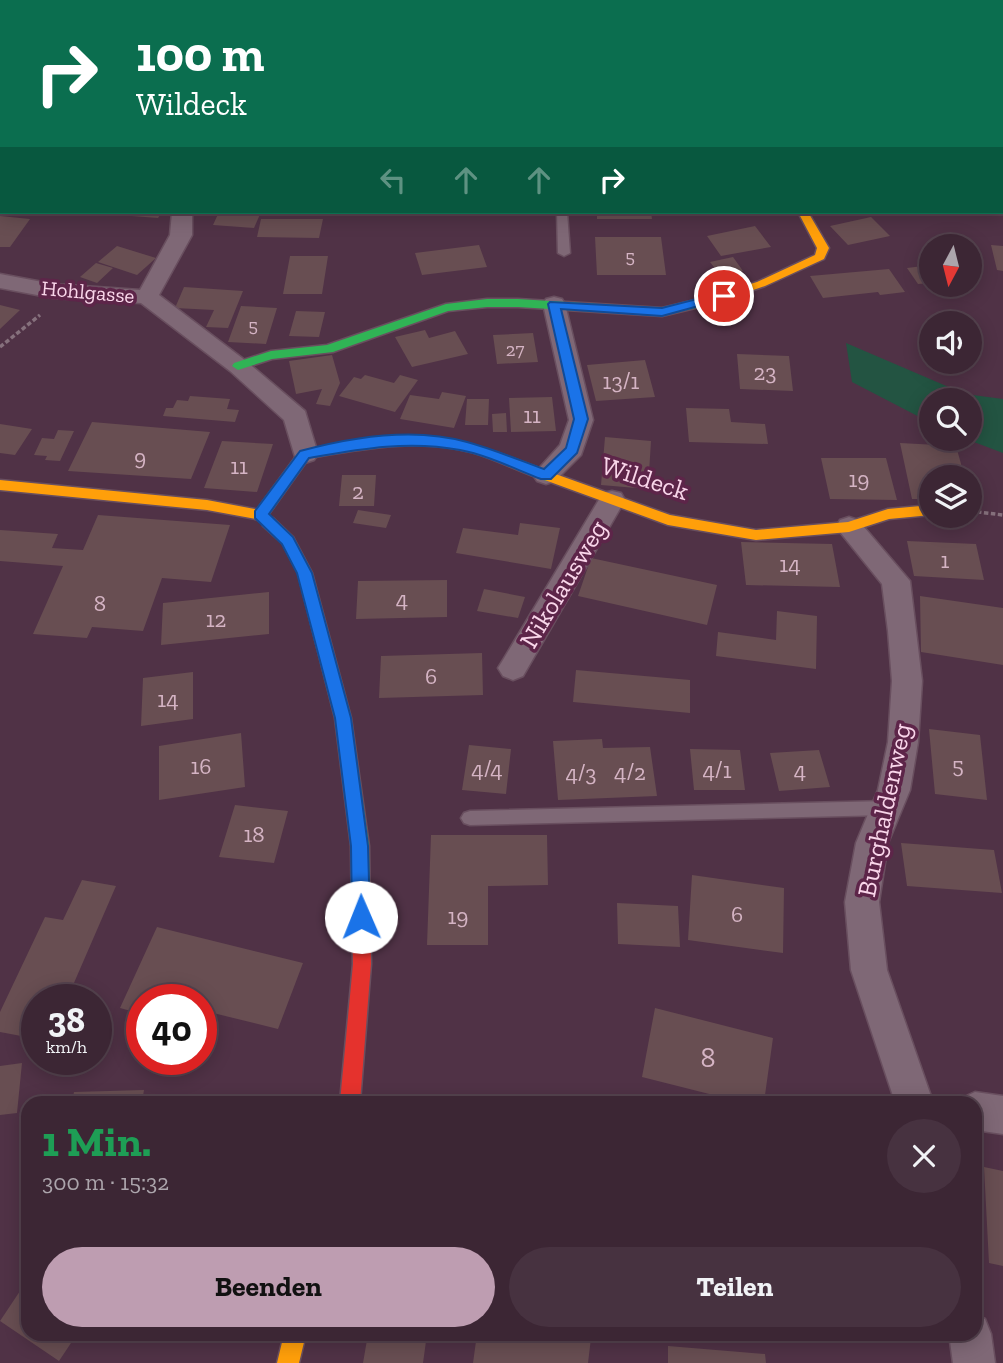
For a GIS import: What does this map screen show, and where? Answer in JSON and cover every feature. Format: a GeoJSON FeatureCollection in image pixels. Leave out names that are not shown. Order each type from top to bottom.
{"type":"FeatureCollection","features":[{"type":"Feature","properties":{"kind":"street"},"geometry":{"type":"LineString","coordinates":[[148,296],[181,235],[182,214]]}},
{"type":"Feature","properties":{"kind":"street"},"geometry":{"type":"LineString","coordinates":[[238,366],[271,355],[329,349],[446,308],[487,303],[554,304],[662,312],[706,302],[761,284],[820,257],[823,248],[804,214]]}},
{"type":"Feature","properties":{"kind":"street","name":"Hohlgasse"},"geometry":{"type":"LineString","coordinates":[[0,281],[53,291],[148,296],[238,366]]}},
{"type":"Feature","properties":{"kind":"street"},"geometry":{"type":"LineString","coordinates":[[546,475],[572,449],[581,419],[554,304]]}},
{"type":"Feature","properties":{"kind":"street"},"geometry":{"type":"LineString","coordinates":[[238,366],[296,417],[305,454],[260,515]]}},
{"type":"Feature","properties":{"kind":"street","name":"Wildeck"},"geometry":{"type":"LineString","coordinates":[[305,454],[372,442],[414,440],[463,445],[668,520],[756,535],[849,527],[888,514],[919,511]]}},
{"type":"Feature","properties":{"kind":"street"},"geometry":{"type":"LineString","coordinates":[[0,485],[207,505],[260,515],[288,541],[305,573],[343,718],[360,846],[362,951],[350,1096]]}},
{"type":"Feature","properties":{"kind":"street","name":"Nikolausweg"},"geometry":{"type":"LineString","coordinates":[[513,668],[612,500]]}},
{"type":"Feature","properties":{"kind":"street","name":"Burghaldenweg"},"geometry":{"type":"LineString","coordinates":[[849,527],[896,581],[907,681],[903,742],[894,790],[872,843],[862,902],[869,970],[912,1096]]}},
{"type":"Feature","properties":{"kind":"street"},"geometry":{"type":"LineString","coordinates":[[982,1112],[1003,1115]]}},
{"type":"Feature","properties":{"kind":"street"},"geometry":{"type":"LineString","coordinates":[[288,1363],[293,1341]]}},
{"type":"Feature","properties":{"kind":"street"},"geometry":{"type":"LineString","coordinates":[[971,1341],[974,1363]]}},
{"type":"Feature","properties":{"kind":"lane"},"geometry":{"type":"LineString","coordinates":[[562,214],[564,253]]}},
{"type":"Feature","properties":{"kind":"lane"},"geometry":{"type":"LineString","coordinates":[[470,818],[887,808]]}},
{"type":"Feature","properties":{"kind":"path"},"geometry":{"type":"LineString","coordinates":[[0,347],[19,331]]}},
{"type":"Feature","properties":{"kind":"path"},"geometry":{"type":"LineString","coordinates":[[982,513],[1003,515]]}},
{"type":"Feature","properties":{"kind":"green space"},"geometry":{"type":"Polygon","coordinates":[[[846,343],[951,388],[919,388],[919,417],[852,382],[846,343]]]}},
{"type":"Feature","properties":{"kind":"green space"},"geometry":{"type":"Polygon","coordinates":[[[982,396],[1003,399],[1003,453],[982,445],[982,396]]]}},
{"type":"Feature","properties":{"kind":"building"},"geometry":{"type":"Polygon","coordinates":[[[120,214],[161,214],[158,218],[120,214]]]}},
{"type":"Feature","properties":{"kind":"building"},"geometry":{"type":"Polygon","coordinates":[[[218,214],[260,214],[254,228],[213,225],[218,214]]]}},
{"type":"Feature","properties":{"kind":"building"},"geometry":{"type":"Polygon","coordinates":[[[597,214],[651,214],[652,219],[597,219],[597,214]]]}},
{"type":"Feature","properties":{"kind":"building"},"geometry":{"type":"Polygon","coordinates":[[[0,216],[30,219],[10,247],[0,247],[0,216]]]}},
{"type":"Feature","properties":{"kind":"building"},"geometry":{"type":"Polygon","coordinates":[[[871,217],[890,236],[848,245],[830,226],[871,217]]]}},
{"type":"Feature","properties":{"kind":"building"},"geometry":{"type":"Polygon","coordinates":[[[261,219],[323,219],[319,238],[257,237],[261,219]]]}},
{"type":"Feature","properties":{"kind":"building"},"geometry":{"type":"Polygon","coordinates":[[[755,226],[771,247],[721,256],[707,236],[755,226]]]}},
{"type":"Feature","properties":{"kind":"building"},"geometry":{"type":"Polygon","coordinates":[[[595,237],[661,237],[666,275],[597,275],[595,237]]]}},
{"type":"Feature","properties":{"kind":"building"},"geometry":{"type":"Polygon","coordinates":[[[479,245],[487,267],[422,275],[415,253],[479,245]]]}},
{"type":"Feature","properties":{"kind":"building"},"geometry":{"type":"Polygon","coordinates":[[[991,245],[1003,246],[1003,271],[997,270],[991,245]]]}},
{"type":"Feature","properties":{"kind":"building"},"geometry":{"type":"Polygon","coordinates":[[[117,246],[156,258],[137,275],[98,262],[117,246]]]}},
{"type":"Feature","properties":{"kind":"building"},"geometry":{"type":"Polygon","coordinates":[[[290,256],[328,256],[322,294],[283,294],[290,256]]]}},
{"type":"Feature","properties":{"kind":"building"},"geometry":{"type":"Polygon","coordinates":[[[733,257],[743,271],[720,275],[710,262],[733,257]]]}},
{"type":"Feature","properties":{"kind":"building"},"geometry":{"type":"Polygon","coordinates":[[[96,263],[113,268],[97,283],[80,277],[96,263]]]}},
{"type":"Feature","properties":{"kind":"building"},"geometry":{"type":"Polygon","coordinates":[[[919,266],[919,284],[918,284],[907,268],[919,266]]]}},
{"type":"Feature","properties":{"kind":"building"},"geometry":{"type":"Polygon","coordinates":[[[889,269],[905,292],[823,298],[810,276],[889,269]]]}},
{"type":"Feature","properties":{"kind":"building"},"geometry":{"type":"Polygon","coordinates":[[[184,287],[243,291],[228,328],[206,327],[214,310],[175,308],[184,287]]]}},
{"type":"Feature","properties":{"kind":"building"},"geometry":{"type":"Polygon","coordinates":[[[0,305],[20,310],[0,329],[0,305]]]}},
{"type":"Feature","properties":{"kind":"building"},"geometry":{"type":"Polygon","coordinates":[[[241,306],[277,308],[266,344],[228,342],[241,306]]]}},
{"type":"Feature","properties":{"kind":"building"},"geometry":{"type":"Polygon","coordinates":[[[296,311],[325,312],[319,337],[289,336],[296,311]]]}},
{"type":"Feature","properties":{"kind":"building"},"geometry":{"type":"Polygon","coordinates":[[[425,330],[429,338],[455,331],[468,354],[412,367],[395,337],[425,330]]]}},
{"type":"Feature","properties":{"kind":"building"},"geometry":{"type":"Polygon","coordinates":[[[533,333],[538,362],[497,364],[493,335],[533,333]]]}},
{"type":"Feature","properties":{"kind":"building"},"geometry":{"type":"Polygon","coordinates":[[[737,354],[789,356],[793,391],[740,389],[737,354]]]}},
{"type":"Feature","properties":{"kind":"building"},"geometry":{"type":"Polygon","coordinates":[[[332,355],[340,383],[330,406],[316,404],[322,389],[296,394],[289,361],[332,355]]]}},
{"type":"Feature","properties":{"kind":"building"},"geometry":{"type":"Polygon","coordinates":[[[645,360],[655,397],[596,401],[587,365],[645,360]]]}},
{"type":"Feature","properties":{"kind":"building"},"geometry":{"type":"Polygon","coordinates":[[[365,375],[394,383],[400,375],[418,380],[395,412],[339,396],[354,377],[361,379],[365,375]]]}},
{"type":"Feature","properties":{"kind":"building"},"geometry":{"type":"Polygon","coordinates":[[[442,392],[466,396],[454,428],[400,419],[410,395],[439,399],[442,392]]]}},
{"type":"Feature","properties":{"kind":"building"},"geometry":{"type":"Polygon","coordinates":[[[190,396],[230,399],[227,409],[239,410],[235,422],[163,416],[166,408],[173,408],[177,400],[188,401],[190,396]]]}},
{"type":"Feature","properties":{"kind":"building"},"geometry":{"type":"Polygon","coordinates":[[[552,397],[556,431],[511,432],[509,398],[552,397]]]}},
{"type":"Feature","properties":{"kind":"building"},"geometry":{"type":"Polygon","coordinates":[[[467,399],[489,399],[488,425],[465,425],[467,399]]]}},
{"type":"Feature","properties":{"kind":"building"},"geometry":{"type":"Polygon","coordinates":[[[686,408],[729,409],[731,422],[765,424],[768,444],[689,442],[686,408]]]}},
{"type":"Feature","properties":{"kind":"building"},"geometry":{"type":"Polygon","coordinates":[[[506,413],[507,432],[493,432],[492,414],[506,413]]]}},
{"type":"Feature","properties":{"kind":"building"},"geometry":{"type":"Polygon","coordinates":[[[92,422],[210,432],[191,479],[68,471],[92,422]]]}},
{"type":"Feature","properties":{"kind":"building"},"geometry":{"type":"Polygon","coordinates":[[[0,424],[32,429],[15,455],[0,453],[0,424]]]}},
{"type":"Feature","properties":{"kind":"building"},"geometry":{"type":"Polygon","coordinates":[[[58,430],[74,431],[60,461],[45,460],[47,456],[34,455],[42,438],[54,439],[58,430]]]}},
{"type":"Feature","properties":{"kind":"building"},"geometry":{"type":"Polygon","coordinates":[[[605,437],[651,441],[648,489],[601,485],[605,437]]]}},
{"type":"Feature","properties":{"kind":"building"},"geometry":{"type":"Polygon","coordinates":[[[222,441],[273,444],[257,492],[204,488],[222,441]]]}},
{"type":"Feature","properties":{"kind":"building"},"geometry":{"type":"Polygon","coordinates":[[[900,443],[919,444],[919,451],[957,451],[961,465],[919,465],[919,499],[912,499],[900,443]]]}},
{"type":"Feature","properties":{"kind":"building"},"geometry":{"type":"Polygon","coordinates":[[[821,458],[886,458],[897,500],[830,499],[821,458]]]}},
{"type":"Feature","properties":{"kind":"building"},"geometry":{"type":"Polygon","coordinates":[[[342,475],[376,475],[374,506],[339,506],[342,475]]]}},
{"type":"Feature","properties":{"kind":"building"},"geometry":{"type":"Polygon","coordinates":[[[358,510],[391,515],[386,528],[353,523],[358,510]]]}},
{"type":"Feature","properties":{"kind":"building"},"geometry":{"type":"Polygon","coordinates":[[[98,515],[230,525],[211,582],[162,578],[143,631],[92,627],[87,638],[33,634],[63,566],[0,561],[0,530],[58,534],[52,548],[83,550],[98,515]]]}},
{"type":"Feature","properties":{"kind":"building"},"geometry":{"type":"Polygon","coordinates":[[[520,523],[560,528],[551,569],[456,553],[463,528],[518,535],[520,523]]]}},
{"type":"Feature","properties":{"kind":"building"},"geometry":{"type":"Polygon","coordinates":[[[907,541],[976,544],[984,580],[914,576],[907,541]]]}},
{"type":"Feature","properties":{"kind":"building"},"geometry":{"type":"Polygon","coordinates":[[[741,542],[832,544],[840,587],[746,585],[741,542]]]}},
{"type":"Feature","properties":{"kind":"building"},"geometry":{"type":"Polygon","coordinates":[[[591,558],[717,585],[707,625],[578,596],[591,558]]]}},
{"type":"Feature","properties":{"kind":"building"},"geometry":{"type":"Polygon","coordinates":[[[447,580],[447,617],[356,619],[358,581],[447,580]]]}},
{"type":"Feature","properties":{"kind":"building"},"geometry":{"type":"Polygon","coordinates":[[[484,589],[525,597],[518,618],[477,611],[484,589]]]}},
{"type":"Feature","properties":{"kind":"building"},"geometry":{"type":"Polygon","coordinates":[[[269,592],[269,634],[161,645],[163,603],[269,592]]]}},
{"type":"Feature","properties":{"kind":"building"},"geometry":{"type":"Polygon","coordinates":[[[920,596],[1003,608],[1003,665],[921,652],[920,596]]]}},
{"type":"Feature","properties":{"kind":"building"},"geometry":{"type":"Polygon","coordinates":[[[777,611],[817,616],[816,669],[716,656],[718,632],[776,640],[777,611]]]}},
{"type":"Feature","properties":{"kind":"building"},"geometry":{"type":"Polygon","coordinates":[[[482,653],[483,695],[379,698],[381,656],[482,653]]]}},
{"type":"Feature","properties":{"kind":"building"},"geometry":{"type":"Polygon","coordinates":[[[576,670],[690,680],[690,713],[573,702],[576,670]]]}},
{"type":"Feature","properties":{"kind":"building"},"geometry":{"type":"Polygon","coordinates":[[[193,672],[193,719],[141,726],[143,678],[193,672]]]}},
{"type":"Feature","properties":{"kind":"building"},"geometry":{"type":"Polygon","coordinates":[[[929,729],[980,735],[987,800],[935,794],[929,729]]]}},
{"type":"Feature","properties":{"kind":"building"},"geometry":{"type":"Polygon","coordinates":[[[241,733],[245,787],[159,800],[159,746],[241,733]]]}},
{"type":"Feature","properties":{"kind":"building"},"geometry":{"type":"Polygon","coordinates":[[[602,739],[603,748],[650,747],[657,796],[558,800],[553,741],[602,739]]]}},
{"type":"Feature","properties":{"kind":"building"},"geometry":{"type":"Polygon","coordinates":[[[469,745],[511,749],[506,794],[462,790],[469,745]]]}},
{"type":"Feature","properties":{"kind":"building"},"geometry":{"type":"Polygon","coordinates":[[[690,749],[740,750],[745,790],[694,790],[690,749]]]}},
{"type":"Feature","properties":{"kind":"building"},"geometry":{"type":"Polygon","coordinates":[[[819,750],[830,787],[779,791],[770,753],[819,750]]]}},
{"type":"Feature","properties":{"kind":"building"},"geometry":{"type":"Polygon","coordinates":[[[235,805],[288,811],[274,863],[219,857],[235,805]]]}},
{"type":"Feature","properties":{"kind":"building"},"geometry":{"type":"Polygon","coordinates":[[[431,835],[547,835],[548,885],[488,886],[488,945],[427,945],[431,835]]]}},
{"type":"Feature","properties":{"kind":"building"},"geometry":{"type":"Polygon","coordinates":[[[901,843],[994,850],[1002,893],[907,886],[901,843]]]}},
{"type":"Feature","properties":{"kind":"building"},"geometry":{"type":"Polygon","coordinates":[[[692,875],[784,888],[783,953],[688,940],[692,875]]]}},
{"type":"Feature","properties":{"kind":"building"},"geometry":{"type":"Polygon","coordinates":[[[82,880],[116,886],[74,984],[21,984],[21,1036],[0,1032],[0,1012],[45,917],[63,920],[82,880]]]}},
{"type":"Feature","properties":{"kind":"building"},"geometry":{"type":"Polygon","coordinates":[[[617,903],[678,906],[680,947],[618,944],[617,903]]]}},
{"type":"Feature","properties":{"kind":"building"},"geometry":{"type":"Polygon","coordinates":[[[157,927],[303,963],[278,1029],[217,1014],[217,984],[131,984],[157,927]]]}},
{"type":"Feature","properties":{"kind":"building"},"geometry":{"type":"Polygon","coordinates":[[[126,995],[126,1010],[120,1008],[126,995]]]}},
{"type":"Feature","properties":{"kind":"building"},"geometry":{"type":"Polygon","coordinates":[[[655,1008],[773,1038],[765,1096],[717,1096],[642,1077],[655,1008]]]}},
{"type":"Feature","properties":{"kind":"building"},"geometry":{"type":"Polygon","coordinates":[[[21,1063],[17,1113],[0,1115],[0,1066],[21,1063]]]}},
{"type":"Feature","properties":{"kind":"building"},"geometry":{"type":"Polygon","coordinates":[[[144,1090],[143,1096],[73,1096],[74,1092],[144,1090]]]}},
{"type":"Feature","properties":{"kind":"building"},"geometry":{"type":"Polygon","coordinates":[[[984,1167],[1003,1171],[1003,1266],[989,1263],[984,1167]]]}},
{"type":"Feature","properties":{"kind":"building"},"geometry":{"type":"Polygon","coordinates":[[[21,1290],[21,1335],[0,1321],[21,1290]]]}},
{"type":"Feature","properties":{"kind":"building"},"geometry":{"type":"Polygon","coordinates":[[[30,1341],[72,1341],[59,1361],[30,1341]]]}},
{"type":"Feature","properties":{"kind":"building"},"geometry":{"type":"Polygon","coordinates":[[[367,1341],[426,1341],[423,1363],[363,1363],[367,1341]]]}},
{"type":"Feature","properties":{"kind":"building"},"geometry":{"type":"Polygon","coordinates":[[[476,1341],[591,1341],[588,1363],[473,1363],[476,1341]]]}},
{"type":"Feature","properties":{"kind":"building"},"geometry":{"type":"Polygon","coordinates":[[[668,1346],[765,1354],[766,1363],[668,1363],[668,1346]]]}},
{"type":"Feature","properties":{"kind":"traffic: fast"},"geometry":{"type":"LineString","coordinates":[[238,366],[271,355],[329,349],[446,308],[487,303],[518,303],[662,312],[712,300]]}},
{"type":"Feature","properties":{"kind":"traffic: fast"},"geometry":{"type":"LineString","coordinates":[[260,515],[305,454],[363,445],[421,441],[460,445],[493,454],[547,476]]}},
{"type":"Feature","properties":{"kind":"traffic: fast"},"geometry":{"type":"LineString","coordinates":[[268,522],[288,541],[305,573],[343,718],[360,846],[361,922]]}},
{"type":"Feature","properties":{"kind":"traffic: slow"},"geometry":{"type":"LineString","coordinates":[[712,300],[761,284],[820,257],[823,248],[804,214]]}},
{"type":"Feature","properties":{"kind":"traffic: slow"},"geometry":{"type":"LineString","coordinates":[[547,476],[668,520],[756,535],[849,527],[888,514],[919,511]]}},
{"type":"Feature","properties":{"kind":"traffic: slow"},"geometry":{"type":"LineString","coordinates":[[0,485],[207,505],[260,515],[268,522]]}},
{"type":"Feature","properties":{"kind":"traffic: slow"},"geometry":{"type":"LineString","coordinates":[[288,1363],[293,1341]]}},
{"type":"Feature","properties":{"kind":"traffic: jam"},"geometry":{"type":"LineString","coordinates":[[351,1096],[362,964],[361,922]]}},
{"type":"Feature","properties":{"kind":"route"},"geometry":{"type":"LineString","coordinates":[[361,917],[360,846],[343,718],[305,573],[288,541],[260,515],[305,454],[372,442],[414,440],[463,445],[546,475],[572,449],[581,419],[554,304],[662,312],[724,296]]}}]}
